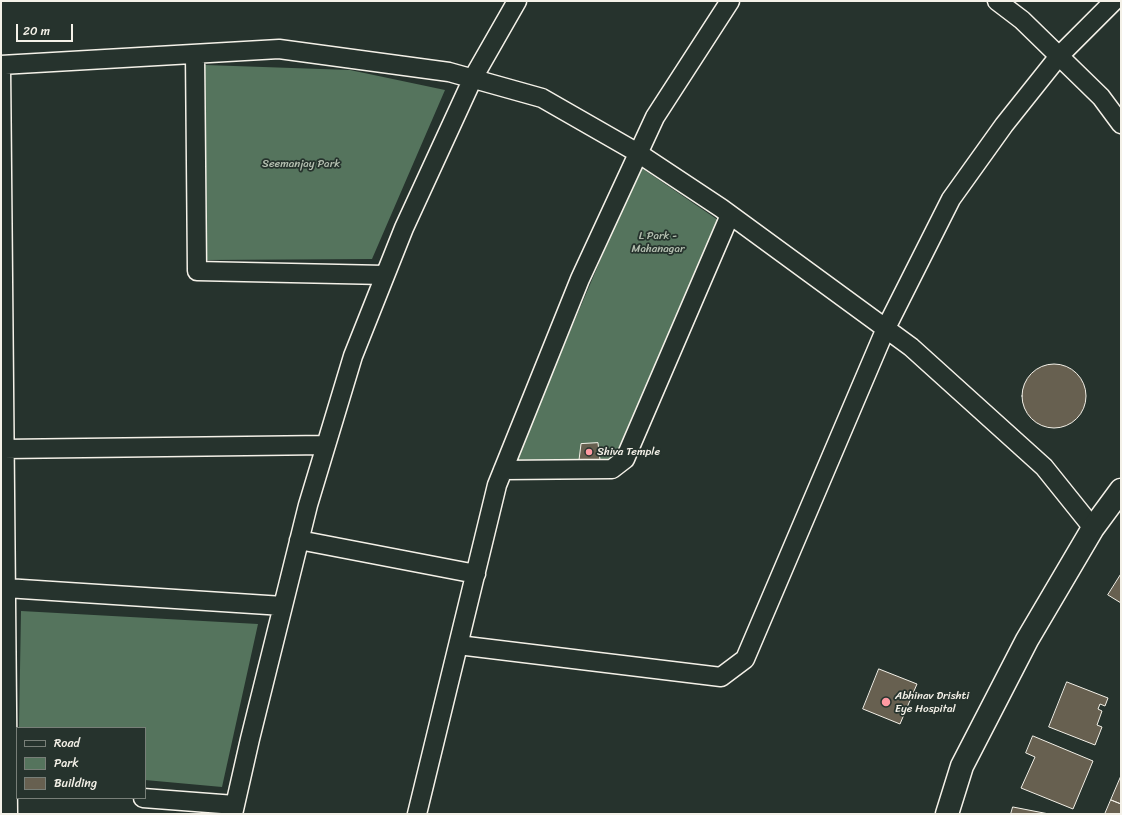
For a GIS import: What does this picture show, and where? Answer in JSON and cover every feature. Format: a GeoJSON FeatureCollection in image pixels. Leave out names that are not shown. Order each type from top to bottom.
{"type":"FeatureCollection","features":[{"type":"Feature","properties":{"kind":"street"},"geometry":{"type":"LineString","coordinates":[[146,798],[234,809],[308,504],[353,356],[404,228],[473,78],[517,1]]}},
{"type":"Feature","properties":{"kind":"street"},"geometry":{"type":"LineString","coordinates":[[417,814],[497,485],[580,279],[655,117],[730,1]]}},
{"type":"Feature","properties":{"kind":"street"},"geometry":{"type":"LineString","coordinates":[[997,1],[1022,20],[1101,97],[1121,124]]}},
{"type":"Feature","properties":{"kind":"street"},"geometry":{"type":"LineString","coordinates":[[458,645],[721,677],[745,659],[886,328],[952,199],[1004,125],[1059,56],[1114,1]]}},
{"type":"Feature","properties":{"kind":"street"},"geometry":{"type":"LineString","coordinates":[[8,814],[1,65],[279,48],[449,72],[542,98],[638,153],[730,215],[911,347],[1044,467],[1093,528]]}},
{"type":"Feature","properties":{"kind":"street"},"geometry":{"type":"LineString","coordinates":[[195,54],[196,271],[385,275]]}},
{"type":"Feature","properties":{"kind":"street"},"geometry":{"type":"LineString","coordinates":[[503,470],[612,469],[625,459],[730,215]]}},
{"type":"Feature","properties":{"kind":"street"},"geometry":{"type":"LineString","coordinates":[[4,449],[326,445]]}},
{"type":"Feature","properties":{"kind":"street"},"geometry":{"type":"LineString","coordinates":[[946,814],[962,766],[1027,640],[1093,528],[1121,490]]}},
{"type":"Feature","properties":{"kind":"street"},"geometry":{"type":"LineString","coordinates":[[299,540],[476,574]]}},
{"type":"Feature","properties":{"kind":"street"},"geometry":{"type":"LineString","coordinates":[[6,588],[283,606]]}},
{"type":"Feature","properties":{"kind":"green space","name":"Seemanjay Park"},"geometry":{"type":"Polygon","coordinates":[[[205,65],[350,70],[445,90],[372,259],[205,260],[205,65]]]}},
{"type":"Feature","properties":{"kind":"green space","name":"L Park - Mahanagar"},"geometry":{"type":"Polygon","coordinates":[[[640,167],[718,220],[614,459],[514,463],[640,167]]]}},
{"type":"Feature","properties":{"kind":"green space"},"geometry":{"type":"Polygon","coordinates":[[[21,611],[258,624],[222,787],[146,780],[146,727],[19,727],[21,611]]]}},
{"type":"Feature","properties":{"kind":"building"},"geometry":{"type":"Polygon","coordinates":[[[1054,364],[1066,366],[1077,373],[1084,384],[1086,396],[1084,408],[1077,419],[1066,426],[1054,428],[1042,426],[1031,419],[1024,408],[1022,396],[1024,384],[1031,373],[1042,366],[1054,364]]]}},
{"type":"Feature","properties":{"kind":"building","name":"Shiva Temple"},"geometry":{"type":"Polygon","coordinates":[[[598,443],[600,460],[579,460],[581,444],[598,443]]]}},
{"type":"Feature","properties":{"kind":"building"},"geometry":{"type":"Polygon","coordinates":[[[1121,574],[1121,603],[1108,595],[1121,574]]]}},
{"type":"Feature","properties":{"kind":"building"},"geometry":{"type":"Polygon","coordinates":[[[879,669],[917,684],[900,724],[863,709],[879,669]]]}},
{"type":"Feature","properties":{"kind":"building"},"geometry":{"type":"Polygon","coordinates":[[[1067,682],[1108,698],[1105,706],[1100,704],[1098,709],[1102,711],[1097,725],[1102,727],[1095,745],[1049,727],[1067,682]]]}},
{"type":"Feature","properties":{"kind":"building"},"geometry":{"type":"Polygon","coordinates":[[[1033,736],[1093,761],[1073,809],[1021,788],[1035,757],[1026,753],[1033,736]]]}},
{"type":"Feature","properties":{"kind":"building"},"geometry":{"type":"Polygon","coordinates":[[[1121,776],[1121,804],[1111,800],[1121,776]]]}},
{"type":"Feature","properties":{"kind":"building"},"geometry":{"type":"Polygon","coordinates":[[[1111,800],[1121,804],[1121,814],[1105,814],[1111,800]]]}},
{"type":"Feature","properties":{"kind":"building"},"geometry":{"type":"Polygon","coordinates":[[[1013,807],[1049,814],[1011,814],[1013,807]]]}},
{"type":"Feature","properties":{"kind":"place","name":"Shiva Temple"},"geometry":{"type":"Point","coordinates":[589,452]}},
{"type":"Feature","properties":{"kind":"place","name":"Abhinav Drishti Eye Hospital"},"geometry":{"type":"Point","coordinates":[886,702]}}]}
